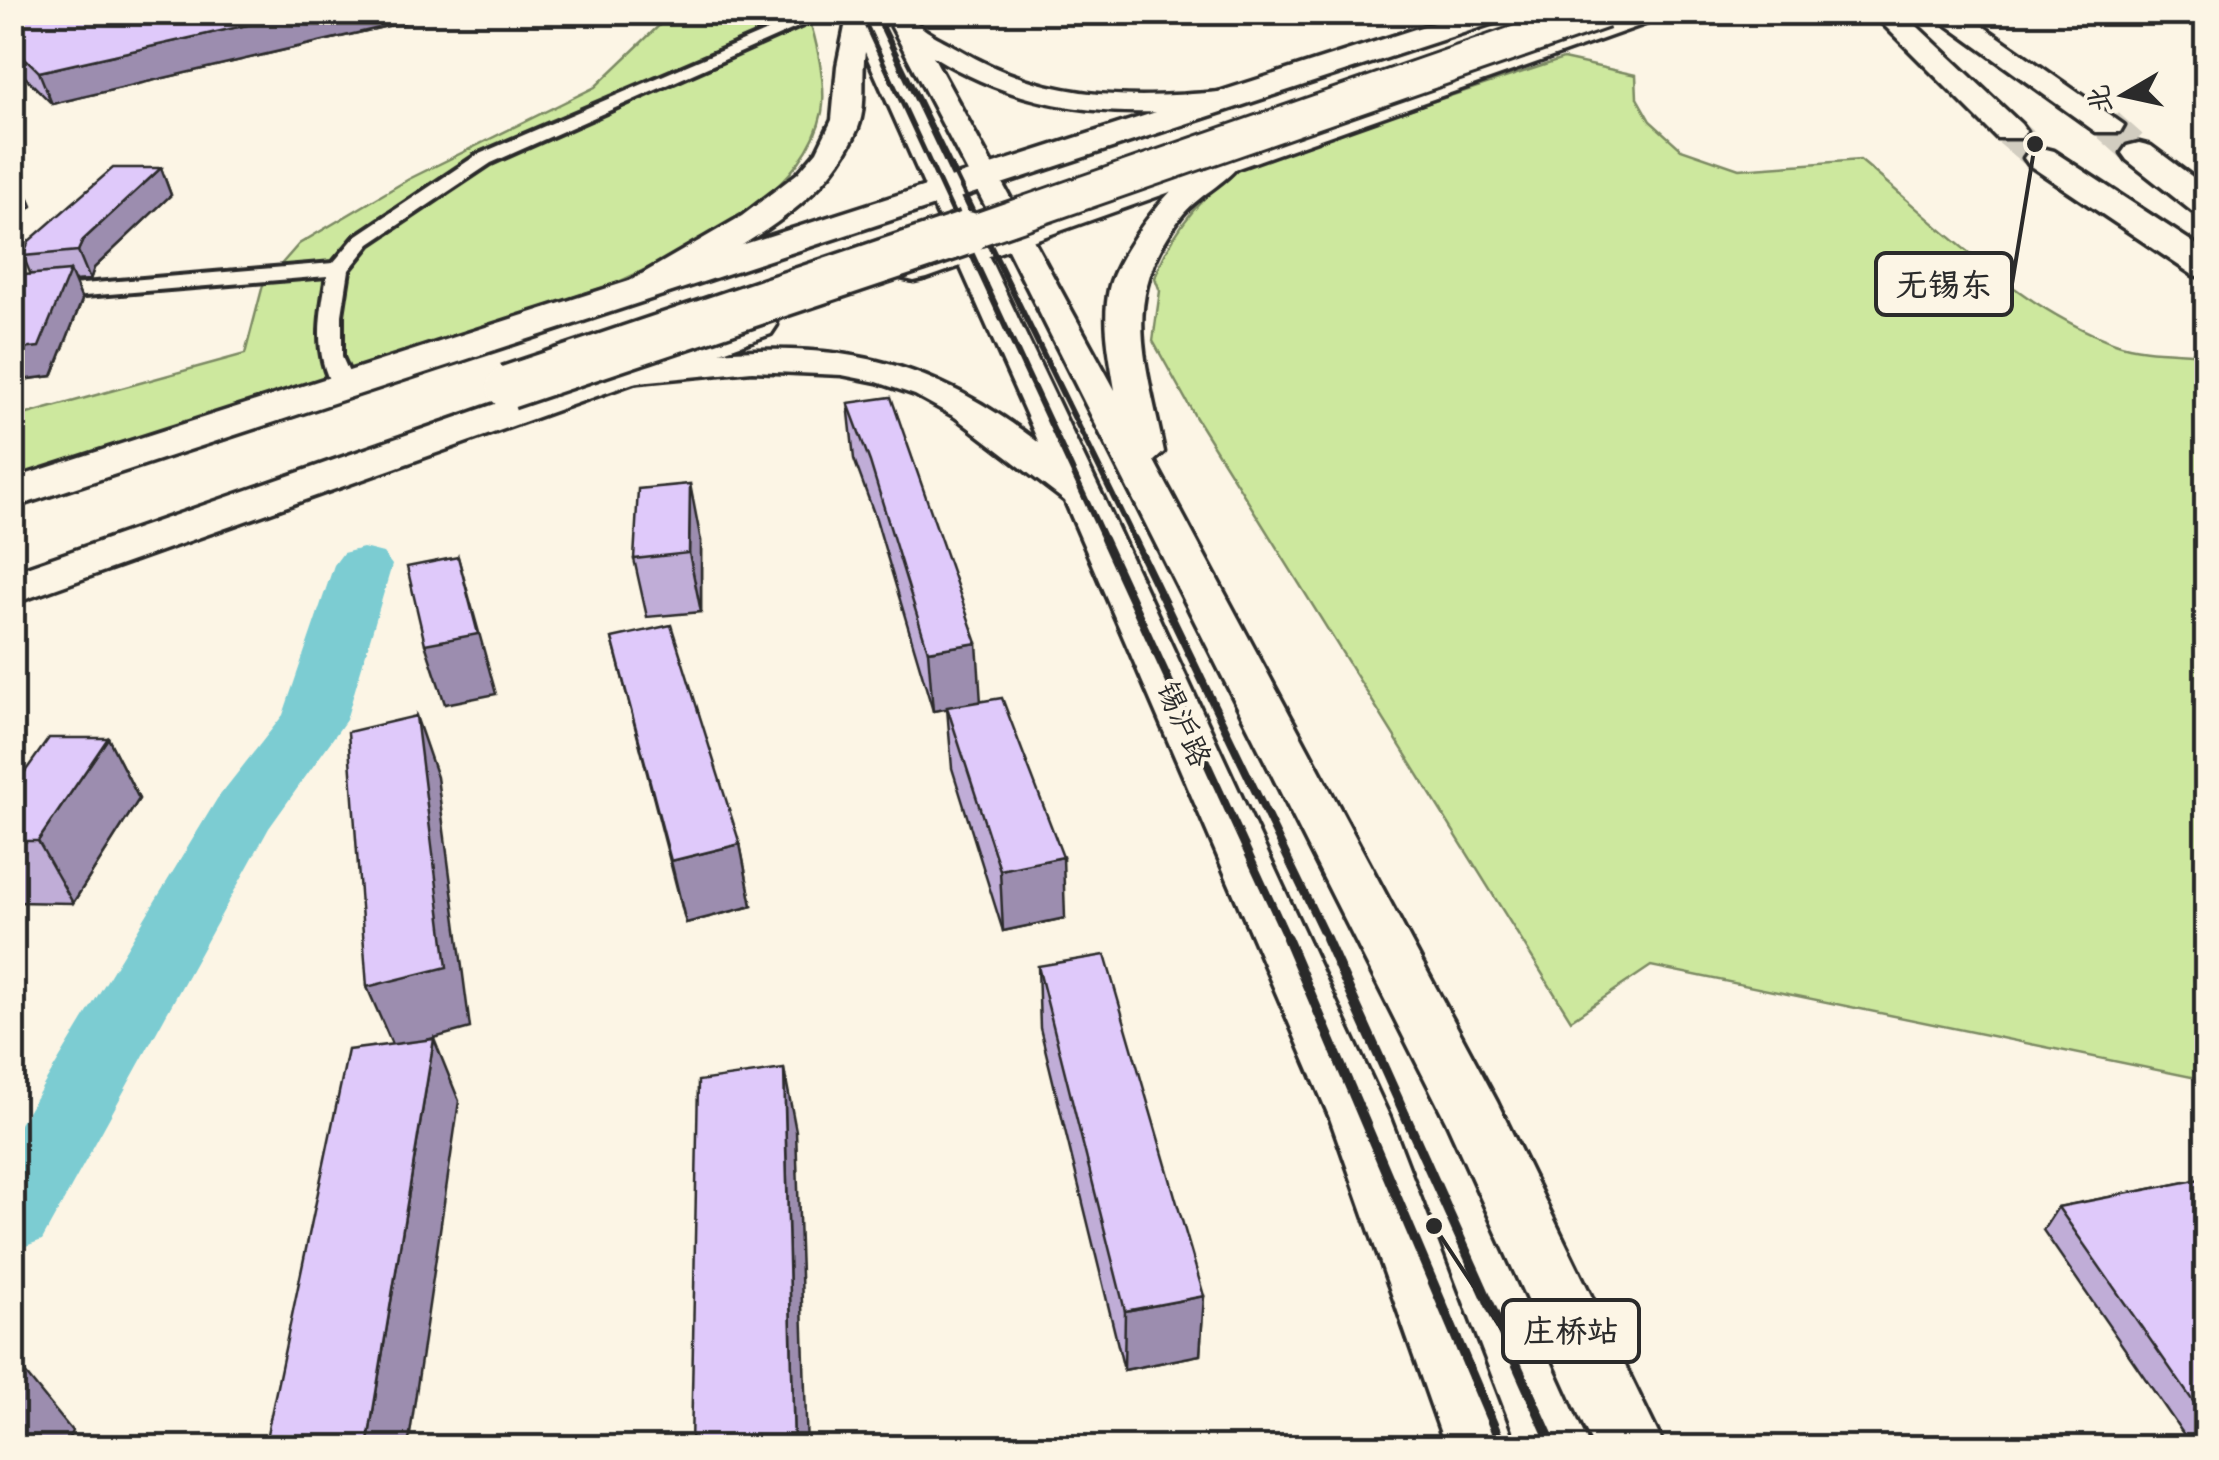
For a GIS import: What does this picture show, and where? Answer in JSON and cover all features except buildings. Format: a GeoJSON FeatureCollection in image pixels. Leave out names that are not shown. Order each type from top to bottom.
{"type":"FeatureCollection","features":[{"type":"Feature","properties":{"kind":"highway"},"geometry":{"type":"LineString","coordinates":[[12,494],[1498,12]]}},
{"type":"Feature","properties":{"kind":"highway"},"geometry":{"type":"LineString","coordinates":[[12,558],[495,376],[1550,12]]}},
{"type":"Feature","properties":{"kind":"highway"},"geometry":{"type":"LineString","coordinates":[[12,522],[1131,178],[1604,12]]}},
{"type":"Feature","properties":{"kind":"highway"},"geometry":{"type":"LineString","coordinates":[[12,589],[1652,12]]}},
{"type":"Feature","properties":{"kind":"highway"},"geometry":{"type":"LineString","coordinates":[[1885,12],[2009,131]]}},
{"type":"Feature","properties":{"kind":"highway"},"geometry":{"type":"LineString","coordinates":[[1943,12],[2108,125]]}},
{"type":"Feature","properties":{"kind":"highway"},"geometry":{"type":"LineString","coordinates":[[2139,153],[2206,204]]}},
{"type":"Feature","properties":{"kind":"highway"},"geometry":{"type":"LineString","coordinates":[[2042,158],[2202,264]]}},
{"type":"Feature","properties":{"kind":"main road","name":"锡沪路"},"geometry":{"type":"LineString","coordinates":[[860,13],[963,186],[970,251],[1360,1118],[1481,1448]]}},
{"type":"Feature","properties":{"kind":"main road"},"geometry":{"type":"LineString","coordinates":[[635,292],[777,206],[831,151],[851,99],[849,76],[860,13]]}},
{"type":"Feature","properties":{"kind":"main road"},"geometry":{"type":"LineString","coordinates":[[901,21],[963,186],[1016,234],[1476,1120],[1630,1448]]}},
{"type":"Feature","properties":{"kind":"main road"},"geometry":{"type":"LineString","coordinates":[[901,21],[1004,84],[1040,94],[1117,104],[1230,99]]}},
{"type":"Feature","properties":{"kind":"main road"},"geometry":{"type":"LineString","coordinates":[[1152,495],[1123,331],[1126,288],[1134,264],[1170,209],[1227,161]]}},
{"type":"Feature","properties":{"kind":"main road"},"geometry":{"type":"LineString","coordinates":[[618,373],[733,359],[812,359],[894,375],[966,407],[1083,497]]}},
{"type":"Feature","properties":{"kind":"street"},"geometry":{"type":"LineString","coordinates":[[342,384],[331,357],[331,316],[339,269],[363,240],[484,159],[824,12]]}},
{"type":"Feature","properties":{"kind":"street"},"geometry":{"type":"LineString","coordinates":[[12,296],[339,269]]}},
{"type":"Feature","properties":{"kind":"green space"},"geometry":{"type":"Polygon","coordinates":[[[688,12],[807,13],[814,35],[823,101],[811,143],[792,171],[738,218],[707,238],[614,284],[13,478],[13,418],[245,354],[263,285],[299,244],[409,179],[595,87],[669,16],[688,12]]]}},
{"type":"Feature","properties":{"kind":"green space"},"geometry":{"type":"Polygon","coordinates":[[[1563,59],[1636,75],[1637,98],[1650,121],[1681,149],[1739,169],[1860,160],[1980,262],[2045,309],[2115,343],[2206,354],[2206,1080],[1651,966],[1571,1020],[1196,418],[1153,341],[1160,291],[1155,278],[1170,243],[1203,199],[1246,163],[1563,59]]]}},
{"type":"Feature","properties":{"kind":"waterway"},"geometry":{"type":"LineString","coordinates":[[12,1214],[241,816],[314,720],[363,565]]}},
{"type":"Feature","properties":{"kind":"tunnel"},"geometry":{"type":"LineString","coordinates":[[2108,125],[2139,153]]}},
{"type":"Feature","properties":{"kind":"tunnel"},"geometry":{"type":"LineString","coordinates":[[2009,131],[2041,158]]}},
{"type":"Feature","properties":{"kind":"railway"},"geometry":{"type":"LineString","coordinates":[[860,12],[964,236]]}},
{"type":"Feature","properties":{"kind":"railway"},"geometry":{"type":"LineString","coordinates":[[876,12],[985,236]]}},
{"type":"Feature","properties":{"kind":"railway"},"geometry":{"type":"LineString","coordinates":[[962,233],[1105,541]]}},
{"type":"Feature","properties":{"kind":"railway"},"geometry":{"type":"LineString","coordinates":[[984,233],[1135,541]]}},
{"type":"Feature","properties":{"kind":"railway"},"geometry":{"type":"LineString","coordinates":[[1104,539],[1288,940]]}},
{"type":"Feature","properties":{"kind":"railway"},"geometry":{"type":"LineString","coordinates":[[1134,539],[1327,940]]}},
{"type":"Feature","properties":{"kind":"railway"},"geometry":{"type":"LineString","coordinates":[[1287,938],[1503,1448]]}},
{"type":"Feature","properties":{"kind":"railway"},"geometry":{"type":"LineString","coordinates":[[1326,938],[1554,1448]]}},
{"type":"Feature","properties":{"kind":"place","name":"无锡东"},"geometry":{"type":"Point","coordinates":[2035,144]}},
{"type":"Feature","properties":{"kind":"place","name":"庄桥站"},"geometry":{"type":"Point","coordinates":[1434,1226]}}]}
